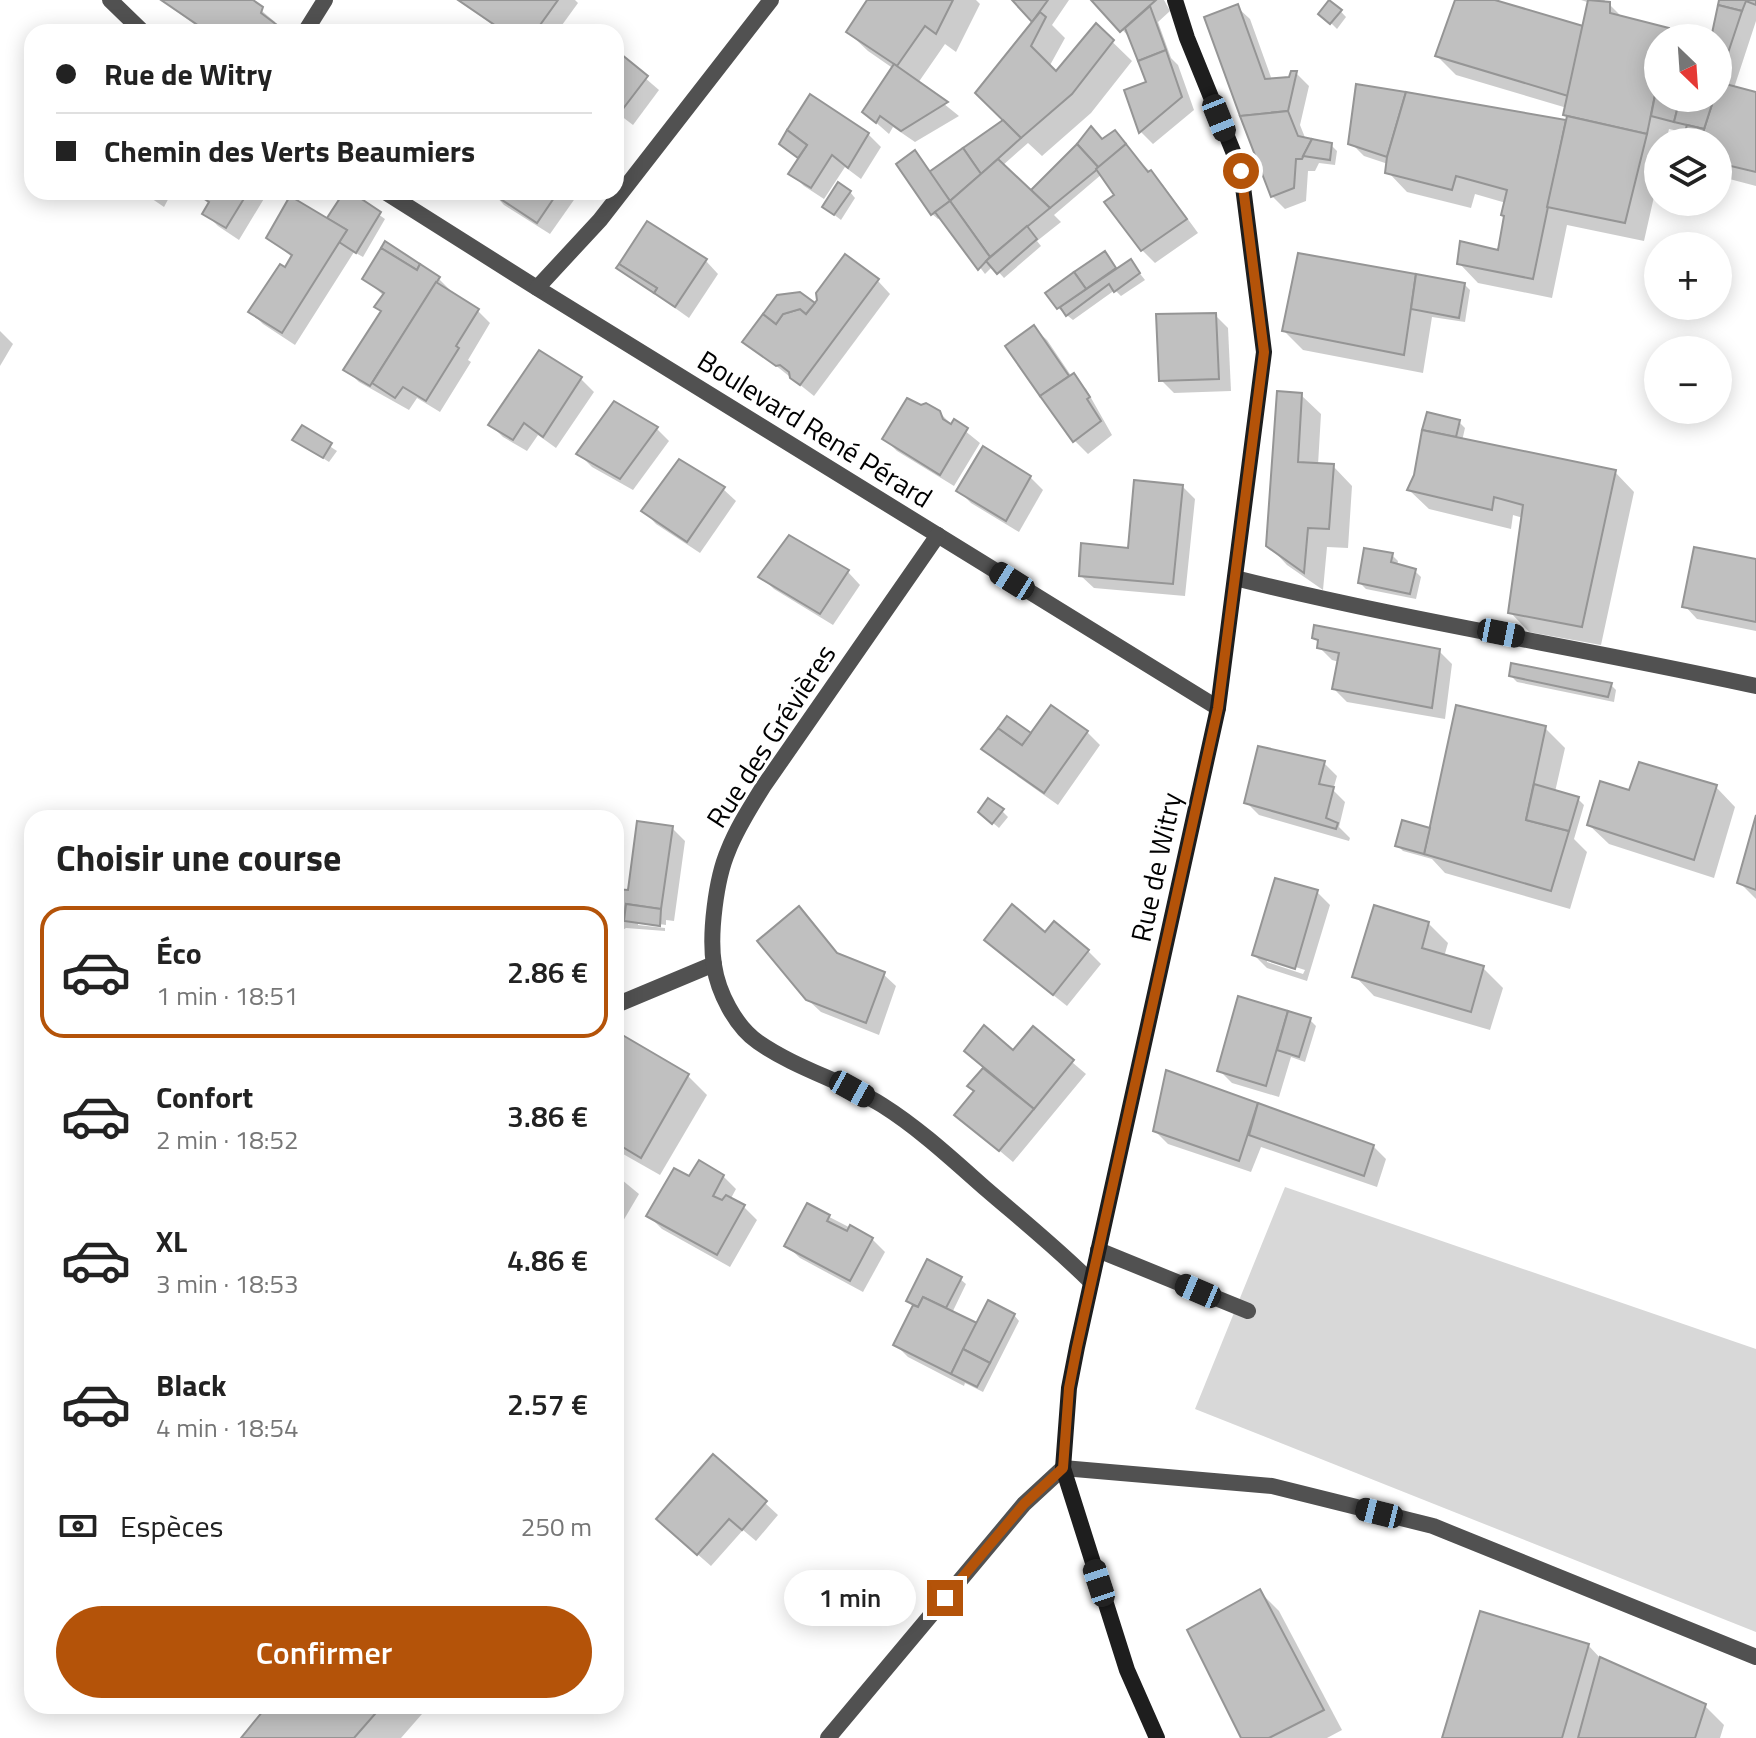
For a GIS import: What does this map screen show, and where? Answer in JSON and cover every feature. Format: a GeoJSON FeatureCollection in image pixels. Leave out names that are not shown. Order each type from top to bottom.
{"type":"FeatureCollection","features":[{"type":"Feature","properties":{"kind":"street"},"geometry":{"type":"LineString","coordinates":[[110,0],[135,24]]}},
{"type":"Feature","properties":{"kind":"street"},"geometry":{"type":"LineString","coordinates":[[310,24],[325,0]]}},
{"type":"Feature","properties":{"kind":"street"},"geometry":{"type":"LineString","coordinates":[[624,189],[771,0]]}},
{"type":"Feature","properties":{"kind":"street","name":"Rue de Witry"},"geometry":{"type":"LineString","coordinates":[[1157,1738],[1127,1670],[1063,1468],[1069,1388],[1218,708],[1264,352],[1241,171],[1187,38],[1175,0]]}},
{"type":"Feature","properties":{"kind":"street","name":"Boulevard René Pérard"},"geometry":{"type":"LineString","coordinates":[[398,200],[1218,708]]}},
{"type":"Feature","properties":{"kind":"street"},"geometry":{"type":"LineString","coordinates":[[537,288],[616,200]]}},
{"type":"Feature","properties":{"kind":"street","name":"Rue des Grévières"},"geometry":{"type":"LineString","coordinates":[[938,535],[738,827],[726,854],[719,887],[714,964],[722,991],[736,1020],[755,1040],[782,1058],[883,1106],[932,1142],[1091,1282]]}},
{"type":"Feature","properties":{"kind":"street"},"geometry":{"type":"LineString","coordinates":[[1235,578],[1298,594],[1617,655],[1756,686]]}},
{"type":"Feature","properties":{"kind":"street"},"geometry":{"type":"LineString","coordinates":[[624,1002],[714,964]]}},
{"type":"Feature","properties":{"kind":"street"},"geometry":{"type":"LineString","coordinates":[[1098,1250],[1248,1311]]}},
{"type":"Feature","properties":{"kind":"street"},"geometry":{"type":"LineString","coordinates":[[828,1738],[1024,1504],[1063,1468],[1272,1486],[1433,1526],[1756,1657]]}},
{"type":"Feature","properties":{"kind":"shaded area"},"geometry":{"type":"Polygon","coordinates":[[[1285,1187],[1756,1349],[1756,1632],[1195,1409],[1285,1187]]]}},
{"type":"Feature","properties":{"kind":"building"},"geometry":{"type":"Polygon","coordinates":[[[161,0],[253,0],[263,7],[261,13],[276,24],[196,24],[161,0]]]}},
{"type":"Feature","properties":{"kind":"building"},"geometry":{"type":"Polygon","coordinates":[[[458,0],[558,0],[541,24],[493,24],[458,0]]]}},
{"type":"Feature","properties":{"kind":"building"},"geometry":{"type":"Polygon","coordinates":[[[867,0],[953,0],[936,34],[925,26],[897,66],[846,32],[867,0]]]}},
{"type":"Feature","properties":{"kind":"building"},"geometry":{"type":"Polygon","coordinates":[[[1012,0],[1048,0],[1032,22],[1012,0]]]}},
{"type":"Feature","properties":{"kind":"building"},"geometry":{"type":"Polygon","coordinates":[[[1091,0],[1156,0],[1120,32],[1091,0]]]}},
{"type":"Feature","properties":{"kind":"building"},"geometry":{"type":"Polygon","coordinates":[[[1329,0],[1342,10],[1330,24],[1318,14],[1329,0]]]}},
{"type":"Feature","properties":{"kind":"building"},"geometry":{"type":"Polygon","coordinates":[[[1455,0],[1495,0],[1583,26],[1568,96],[1435,56],[1455,0]]]}},
{"type":"Feature","properties":{"kind":"building"},"geometry":{"type":"Polygon","coordinates":[[[1588,0],[1610,2],[1610,13],[1653,24],[1644,24],[1644,112],[1651,112],[1644,133],[1563,115],[1588,0]]]}},
{"type":"Feature","properties":{"kind":"building"},"geometry":{"type":"Polygon","coordinates":[[[1719,0],[1756,0],[1756,5],[1746,1],[1742,11],[1718,5],[1719,0]]]}},
{"type":"Feature","properties":{"kind":"building"},"geometry":{"type":"Polygon","coordinates":[[[1238,4],[1265,79],[1289,77],[1291,71],[1297,71],[1288,111],[1240,116],[1204,17],[1238,4]]]}},
{"type":"Feature","properties":{"kind":"building"},"geometry":{"type":"Polygon","coordinates":[[[1718,5],[1742,11],[1732,41],[1732,24],[1714,24],[1718,5]]]}},
{"type":"Feature","properties":{"kind":"building"},"geometry":{"type":"Polygon","coordinates":[[[1150,6],[1166,50],[1138,61],[1125,28],[1150,6]]]}},
{"type":"Feature","properties":{"kind":"building"},"geometry":{"type":"Polygon","coordinates":[[[1040,12],[1046,17],[1031,46],[1056,71],[1096,23],[1114,40],[1072,94],[1021,138],[975,93],[1040,12]]]}},
{"type":"Feature","properties":{"kind":"building"},"geometry":{"type":"Polygon","coordinates":[[[1166,50],[1182,97],[1139,133],[1124,90],[1146,82],[1138,61],[1166,50]]]}},
{"type":"Feature","properties":{"kind":"building"},"geometry":{"type":"Polygon","coordinates":[[[624,56],[648,76],[624,107],[624,56]]]}},
{"type":"Feature","properties":{"kind":"building"},"geometry":{"type":"Polygon","coordinates":[[[894,64],[948,102],[901,131],[880,116],[876,123],[862,112],[894,64]]]}},
{"type":"Feature","properties":{"kind":"building"},"geometry":{"type":"Polygon","coordinates":[[[1356,84],[1406,92],[1387,157],[1348,144],[1356,84]]]}},
{"type":"Feature","properties":{"kind":"building"},"geometry":{"type":"Polygon","coordinates":[[[1732,86],[1756,92],[1756,172],[1732,166],[1732,128],[1704,128],[1710,112],[1732,112],[1732,86]]]}},
{"type":"Feature","properties":{"kind":"building"},"geometry":{"type":"Polygon","coordinates":[[[1406,92],[1566,120],[1533,279],[1457,264],[1460,241],[1498,250],[1507,190],[1456,176],[1452,190],[1385,173],[1406,92]]]}},
{"type":"Feature","properties":{"kind":"building"},"geometry":{"type":"Polygon","coordinates":[[[810,94],[869,133],[848,168],[832,155],[811,188],[788,174],[807,145],[787,130],[810,94]]]}},
{"type":"Feature","properties":{"kind":"building"},"geometry":{"type":"Polygon","coordinates":[[[1288,111],[1298,136],[1312,139],[1302,159],[1296,159],[1294,188],[1271,197],[1240,116],[1288,111]]]}},
{"type":"Feature","properties":{"kind":"building"},"geometry":{"type":"Polygon","coordinates":[[[1652,112],[1676,112],[1674,122],[1651,116],[1652,112]]]}},
{"type":"Feature","properties":{"kind":"building"},"geometry":{"type":"Polygon","coordinates":[[[1676,112],[1709,112],[1704,128],[1674,122],[1676,112]]]}},
{"type":"Feature","properties":{"kind":"building"},"geometry":{"type":"Polygon","coordinates":[[[1567,116],[1644,133],[1644,146],[1625,223],[1547,207],[1567,116]]]}},
{"type":"Feature","properties":{"kind":"building"},"geometry":{"type":"Polygon","coordinates":[[[1003,120],[1021,138],[981,174],[963,148],[1003,120]]]}},
{"type":"Feature","properties":{"kind":"building"},"geometry":{"type":"Polygon","coordinates":[[[1091,126],[1102,139],[1115,130],[1126,144],[1099,168],[1077,144],[1091,126]]]}},
{"type":"Feature","properties":{"kind":"building"},"geometry":{"type":"Polygon","coordinates":[[[787,130],[807,145],[798,158],[779,144],[787,130]]]}},
{"type":"Feature","properties":{"kind":"building"},"geometry":{"type":"Polygon","coordinates":[[[1312,139],[1332,143],[1330,160],[1303,156],[1312,139]]]}},
{"type":"Feature","properties":{"kind":"building"},"geometry":{"type":"Polygon","coordinates":[[[1077,144],[1099,168],[1050,208],[1031,190],[1077,144]]]}},
{"type":"Feature","properties":{"kind":"building"},"geometry":{"type":"Polygon","coordinates":[[[1126,144],[1148,172],[1151,170],[1187,219],[1141,251],[1104,202],[1114,195],[1096,169],[1126,144]]]}},
{"type":"Feature","properties":{"kind":"building"},"geometry":{"type":"Polygon","coordinates":[[[963,148],[981,174],[950,201],[929,172],[963,148]]]}},
{"type":"Feature","properties":{"kind":"building"},"geometry":{"type":"Polygon","coordinates":[[[915,150],[950,201],[931,215],[896,164],[915,150]]]}},
{"type":"Feature","properties":{"kind":"building"},"geometry":{"type":"Polygon","coordinates":[[[998,159],[1050,208],[990,257],[950,201],[998,159]]]}},
{"type":"Feature","properties":{"kind":"building"},"geometry":{"type":"Polygon","coordinates":[[[838,182],[851,191],[834,215],[822,207],[838,182]]]}},
{"type":"Feature","properties":{"kind":"building"},"geometry":{"type":"Polygon","coordinates":[[[206,200],[243,200],[226,228],[202,214],[209,202],[206,200]]]}},
{"type":"Feature","properties":{"kind":"building"},"geometry":{"type":"Polygon","coordinates":[[[288,200],[297,200],[347,230],[282,333],[248,312],[280,264],[285,267],[292,255],[266,238],[288,200]]]}},
{"type":"Feature","properties":{"kind":"building"},"geometry":{"type":"Polygon","coordinates":[[[339,200],[363,200],[381,212],[356,253],[339,242],[347,230],[327,218],[339,200]]]}},
{"type":"Feature","properties":{"kind":"building"},"geometry":{"type":"Polygon","coordinates":[[[502,200],[553,200],[537,223],[502,200]]]}},
{"type":"Feature","properties":{"kind":"building"},"geometry":{"type":"Polygon","coordinates":[[[950,201],[990,257],[978,270],[935,212],[950,201]]]}},
{"type":"Feature","properties":{"kind":"building"},"geometry":{"type":"Polygon","coordinates":[[[647,221],[707,259],[675,307],[654,293],[657,288],[619,264],[647,221]]]}},
{"type":"Feature","properties":{"kind":"building"},"geometry":{"type":"Polygon","coordinates":[[[1027,226],[1037,239],[997,274],[986,261],[1027,226]]]}},
{"type":"Feature","properties":{"kind":"building"},"geometry":{"type":"Polygon","coordinates":[[[385,241],[420,264],[417,270],[381,248],[385,241]]]}},
{"type":"Feature","properties":{"kind":"building"},"geometry":{"type":"Polygon","coordinates":[[[381,248],[417,270],[420,264],[440,277],[370,386],[343,370],[381,311],[374,307],[384,293],[362,279],[381,248]]]}},
{"type":"Feature","properties":{"kind":"building"},"geometry":{"type":"Polygon","coordinates":[[[1105,251],[1116,268],[1086,289],[1074,272],[1105,251]]]}},
{"type":"Feature","properties":{"kind":"building"},"geometry":{"type":"Polygon","coordinates":[[[1298,253],[1416,274],[1404,355],[1282,331],[1298,253]]]}},
{"type":"Feature","properties":{"kind":"building"},"geometry":{"type":"Polygon","coordinates":[[[845,254],[879,279],[800,385],[780,365],[776,366],[742,342],[763,314],[776,324],[783,314],[800,309],[806,314],[817,300],[816,293],[845,254]]]}},
{"type":"Feature","properties":{"kind":"building"},"geometry":{"type":"Polygon","coordinates":[[[1131,259],[1140,273],[1114,292],[1109,284],[1066,316],[1060,307],[1131,259]]]}},
{"type":"Feature","properties":{"kind":"building"},"geometry":{"type":"Polygon","coordinates":[[[619,264],[657,288],[654,293],[616,268],[619,264]]]}},
{"type":"Feature","properties":{"kind":"building"},"geometry":{"type":"Polygon","coordinates":[[[1074,272],[1086,289],[1057,309],[1045,293],[1074,272]]]}},
{"type":"Feature","properties":{"kind":"building"},"geometry":{"type":"Polygon","coordinates":[[[1416,274],[1465,283],[1459,318],[1411,309],[1416,274]]]}},
{"type":"Feature","properties":{"kind":"building"},"geometry":{"type":"Polygon","coordinates":[[[436,282],[479,309],[426,401],[403,387],[395,398],[372,383],[436,282]]]}},
{"type":"Feature","properties":{"kind":"building"},"geometry":{"type":"Polygon","coordinates":[[[800,292],[815,303],[806,314],[800,309],[783,314],[776,324],[763,314],[777,295],[800,292]]]}},
{"type":"Feature","properties":{"kind":"building"},"geometry":{"type":"Polygon","coordinates":[[[1216,313],[1219,379],[1159,381],[1156,314],[1216,313]]]}},
{"type":"Feature","properties":{"kind":"building"},"geometry":{"type":"Polygon","coordinates":[[[1034,325],[1069,376],[1040,396],[1005,346],[1034,325]]]}},
{"type":"Feature","properties":{"kind":"building"},"geometry":{"type":"Polygon","coordinates":[[[539,350],[582,377],[543,437],[524,423],[513,440],[488,425],[539,350]]]}},
{"type":"Feature","properties":{"kind":"building"},"geometry":{"type":"Polygon","coordinates":[[[1074,373],[1101,421],[1073,442],[1040,396],[1074,373]]]}},
{"type":"Feature","properties":{"kind":"building"},"geometry":{"type":"Polygon","coordinates":[[[1277,391],[1302,393],[1298,462],[1334,464],[1329,529],[1308,528],[1304,573],[1266,546],[1277,391]]]}},
{"type":"Feature","properties":{"kind":"building"},"geometry":{"type":"Polygon","coordinates":[[[907,398],[940,411],[943,419],[951,424],[954,419],[968,428],[940,475],[882,439],[907,398]]]}},
{"type":"Feature","properties":{"kind":"building"},"geometry":{"type":"Polygon","coordinates":[[[614,401],[658,427],[620,479],[576,454],[614,401]]]}},
{"type":"Feature","properties":{"kind":"building"},"geometry":{"type":"Polygon","coordinates":[[[1427,412],[1460,420],[1456,437],[1422,430],[1427,412]]]}},
{"type":"Feature","properties":{"kind":"building"},"geometry":{"type":"Polygon","coordinates":[[[302,425],[332,443],[323,458],[292,440],[302,425]]]}},
{"type":"Feature","properties":{"kind":"building"},"geometry":{"type":"Polygon","coordinates":[[[1422,430],[1616,470],[1582,627],[1508,613],[1523,505],[1494,497],[1492,510],[1407,490],[1414,475],[1422,430]]]}},
{"type":"Feature","properties":{"kind":"building"},"geometry":{"type":"Polygon","coordinates":[[[983,446],[1031,476],[1006,521],[956,491],[983,446]]]}},
{"type":"Feature","properties":{"kind":"building"},"geometry":{"type":"Polygon","coordinates":[[[679,459],[725,487],[687,542],[641,511],[679,459]]]}},
{"type":"Feature","properties":{"kind":"building"},"geometry":{"type":"Polygon","coordinates":[[[1134,480],[1183,485],[1173,584],[1079,576],[1081,543],[1128,548],[1134,480]]]}},
{"type":"Feature","properties":{"kind":"building"},"geometry":{"type":"Polygon","coordinates":[[[789,535],[849,570],[820,614],[758,577],[789,535]]]}},
{"type":"Feature","properties":{"kind":"building"},"geometry":{"type":"Polygon","coordinates":[[[1694,547],[1756,559],[1756,622],[1682,607],[1694,547]]]}},
{"type":"Feature","properties":{"kind":"building"},"geometry":{"type":"Polygon","coordinates":[[[1364,548],[1393,553],[1391,562],[1416,569],[1410,594],[1358,583],[1364,548]]]}},
{"type":"Feature","properties":{"kind":"building"},"geometry":{"type":"Polygon","coordinates":[[[1314,625],[1440,649],[1432,708],[1332,689],[1339,653],[1317,648],[1318,640],[1312,638],[1314,625]]]}},
{"type":"Feature","properties":{"kind":"building"},"geometry":{"type":"Polygon","coordinates":[[[1511,663],[1612,683],[1608,697],[1509,676],[1511,663]]]}},
{"type":"Feature","properties":{"kind":"building"},"geometry":{"type":"Polygon","coordinates":[[[1051,705],[1088,731],[1044,793],[981,749],[998,728],[1022,745],[1051,705]]]}},
{"type":"Feature","properties":{"kind":"building"},"geometry":{"type":"Polygon","coordinates":[[[1456,705],[1546,726],[1526,820],[1569,831],[1551,891],[1424,854],[1456,705]]]}},
{"type":"Feature","properties":{"kind":"building"},"geometry":{"type":"Polygon","coordinates":[[[1007,716],[1031,733],[1022,745],[998,728],[1007,716]]]}},
{"type":"Feature","properties":{"kind":"building"},"geometry":{"type":"Polygon","coordinates":[[[1258,746],[1325,761],[1319,784],[1334,787],[1326,818],[1338,823],[1336,829],[1244,803],[1258,746]]]}},
{"type":"Feature","properties":{"kind":"building"},"geometry":{"type":"Polygon","coordinates":[[[1639,762],[1717,785],[1694,860],[1587,825],[1600,781],[1629,790],[1639,762]]]}},
{"type":"Feature","properties":{"kind":"building"},"geometry":{"type":"Polygon","coordinates":[[[1534,784],[1579,797],[1569,831],[1526,820],[1534,784]]]}},
{"type":"Feature","properties":{"kind":"building"},"geometry":{"type":"Polygon","coordinates":[[[988,798],[1004,809],[992,824],[978,812],[988,798]]]}},
{"type":"Feature","properties":{"kind":"building"},"geometry":{"type":"Polygon","coordinates":[[[1756,815],[1756,890],[1737,883],[1756,815]]]}},
{"type":"Feature","properties":{"kind":"building"},"geometry":{"type":"Polygon","coordinates":[[[1402,820],[1430,828],[1424,854],[1395,846],[1402,820]]]}},
{"type":"Feature","properties":{"kind":"building"},"geometry":{"type":"Polygon","coordinates":[[[637,821],[673,826],[661,909],[626,904],[624,917],[624,890],[628,890],[637,821]]]}},
{"type":"Feature","properties":{"kind":"building"},"geometry":{"type":"Polygon","coordinates":[[[1275,878],[1318,890],[1295,969],[1252,955],[1275,878]]]}},
{"type":"Feature","properties":{"kind":"building"},"geometry":{"type":"Polygon","coordinates":[[[626,904],[661,909],[660,926],[624,921],[626,904]]]}},
{"type":"Feature","properties":{"kind":"building"},"geometry":{"type":"Polygon","coordinates":[[[1012,904],[1045,932],[1054,921],[1089,950],[1053,995],[984,940],[1012,904]]]}},
{"type":"Feature","properties":{"kind":"building"},"geometry":{"type":"Polygon","coordinates":[[[1374,905],[1429,922],[1422,948],[1484,966],[1471,1012],[1352,977],[1374,905]]]}},
{"type":"Feature","properties":{"kind":"building"},"geometry":{"type":"Polygon","coordinates":[[[799,906],[837,953],[885,972],[866,1023],[806,1000],[757,941],[799,906]]]}},
{"type":"Feature","properties":{"kind":"building"},"geometry":{"type":"Polygon","coordinates":[[[1238,996],[1288,1011],[1266,1086],[1217,1071],[1238,996]]]}},
{"type":"Feature","properties":{"kind":"building"},"geometry":{"type":"Polygon","coordinates":[[[1288,1011],[1311,1018],[1299,1057],[1277,1050],[1288,1011]]]}},
{"type":"Feature","properties":{"kind":"building"},"geometry":{"type":"Polygon","coordinates":[[[984,1025],[1013,1050],[1033,1026],[1074,1060],[1034,1109],[964,1051],[984,1025]]]}},
{"type":"Feature","properties":{"kind":"building"},"geometry":{"type":"Polygon","coordinates":[[[624,1036],[689,1074],[641,1158],[624,1148],[624,1036]]]}},
{"type":"Feature","properties":{"kind":"building"},"geometry":{"type":"Polygon","coordinates":[[[983,1068],[1034,1109],[999,1151],[954,1115],[974,1091],[967,1086],[983,1068]]]}},
{"type":"Feature","properties":{"kind":"building"},"geometry":{"type":"Polygon","coordinates":[[[1166,1070],[1258,1103],[1239,1161],[1153,1131],[1166,1070]]]}},
{"type":"Feature","properties":{"kind":"building"},"geometry":{"type":"Polygon","coordinates":[[[1258,1103],[1374,1145],[1364,1176],[1249,1135],[1258,1103]]]}},
{"type":"Feature","properties":{"kind":"building"},"geometry":{"type":"Polygon","coordinates":[[[699,1160],[724,1175],[713,1196],[722,1200],[726,1195],[745,1205],[717,1255],[646,1216],[674,1168],[689,1176],[699,1160]]]}},
{"type":"Feature","properties":{"kind":"building"},"geometry":{"type":"Polygon","coordinates":[[[807,1203],[830,1215],[827,1221],[847,1231],[850,1225],[873,1238],[850,1281],[784,1246],[807,1203]]]}},
{"type":"Feature","properties":{"kind":"building"},"geometry":{"type":"Polygon","coordinates":[[[927,1259],[962,1277],[946,1308],[923,1297],[918,1307],[906,1301],[927,1259]]]}},
{"type":"Feature","properties":{"kind":"building"},"geometry":{"type":"Polygon","coordinates":[[[923,1297],[977,1323],[951,1374],[893,1345],[913,1305],[918,1307],[923,1297]]]}},
{"type":"Feature","properties":{"kind":"building"},"geometry":{"type":"Polygon","coordinates":[[[988,1300],[1015,1314],[990,1363],[963,1349],[988,1300]]]}},
{"type":"Feature","properties":{"kind":"building"},"geometry":{"type":"Polygon","coordinates":[[[963,1349],[990,1363],[977,1387],[951,1374],[963,1349]]]}},
{"type":"Feature","properties":{"kind":"building"},"geometry":{"type":"Polygon","coordinates":[[[713,1454],[767,1501],[742,1530],[729,1519],[697,1555],[656,1519],[713,1454]]]}},
{"type":"Feature","properties":{"kind":"building"},"geometry":{"type":"Polygon","coordinates":[[[1260,1589],[1324,1710],[1269,1738],[1241,1738],[1187,1630],[1260,1589]]]}},
{"type":"Feature","properties":{"kind":"building"},"geometry":{"type":"Polygon","coordinates":[[[1480,1611],[1589,1644],[1562,1738],[1442,1738],[1480,1611]]]}},
{"type":"Feature","properties":{"kind":"building"},"geometry":{"type":"Polygon","coordinates":[[[1600,1657],[1706,1704],[1695,1738],[1578,1738],[1600,1657]]]}},
{"type":"Feature","properties":{"kind":"building"},"geometry":{"type":"Polygon","coordinates":[[[260,1714],[375,1714],[354,1738],[241,1738],[260,1714]]]}},
{"type":"Feature","properties":{"kind":"route"},"geometry":{"type":"LineString","coordinates":[[945,1598],[1024,1504],[1063,1468],[1069,1388],[1077,1347],[1218,708],[1264,352],[1241,171]]}}]}
